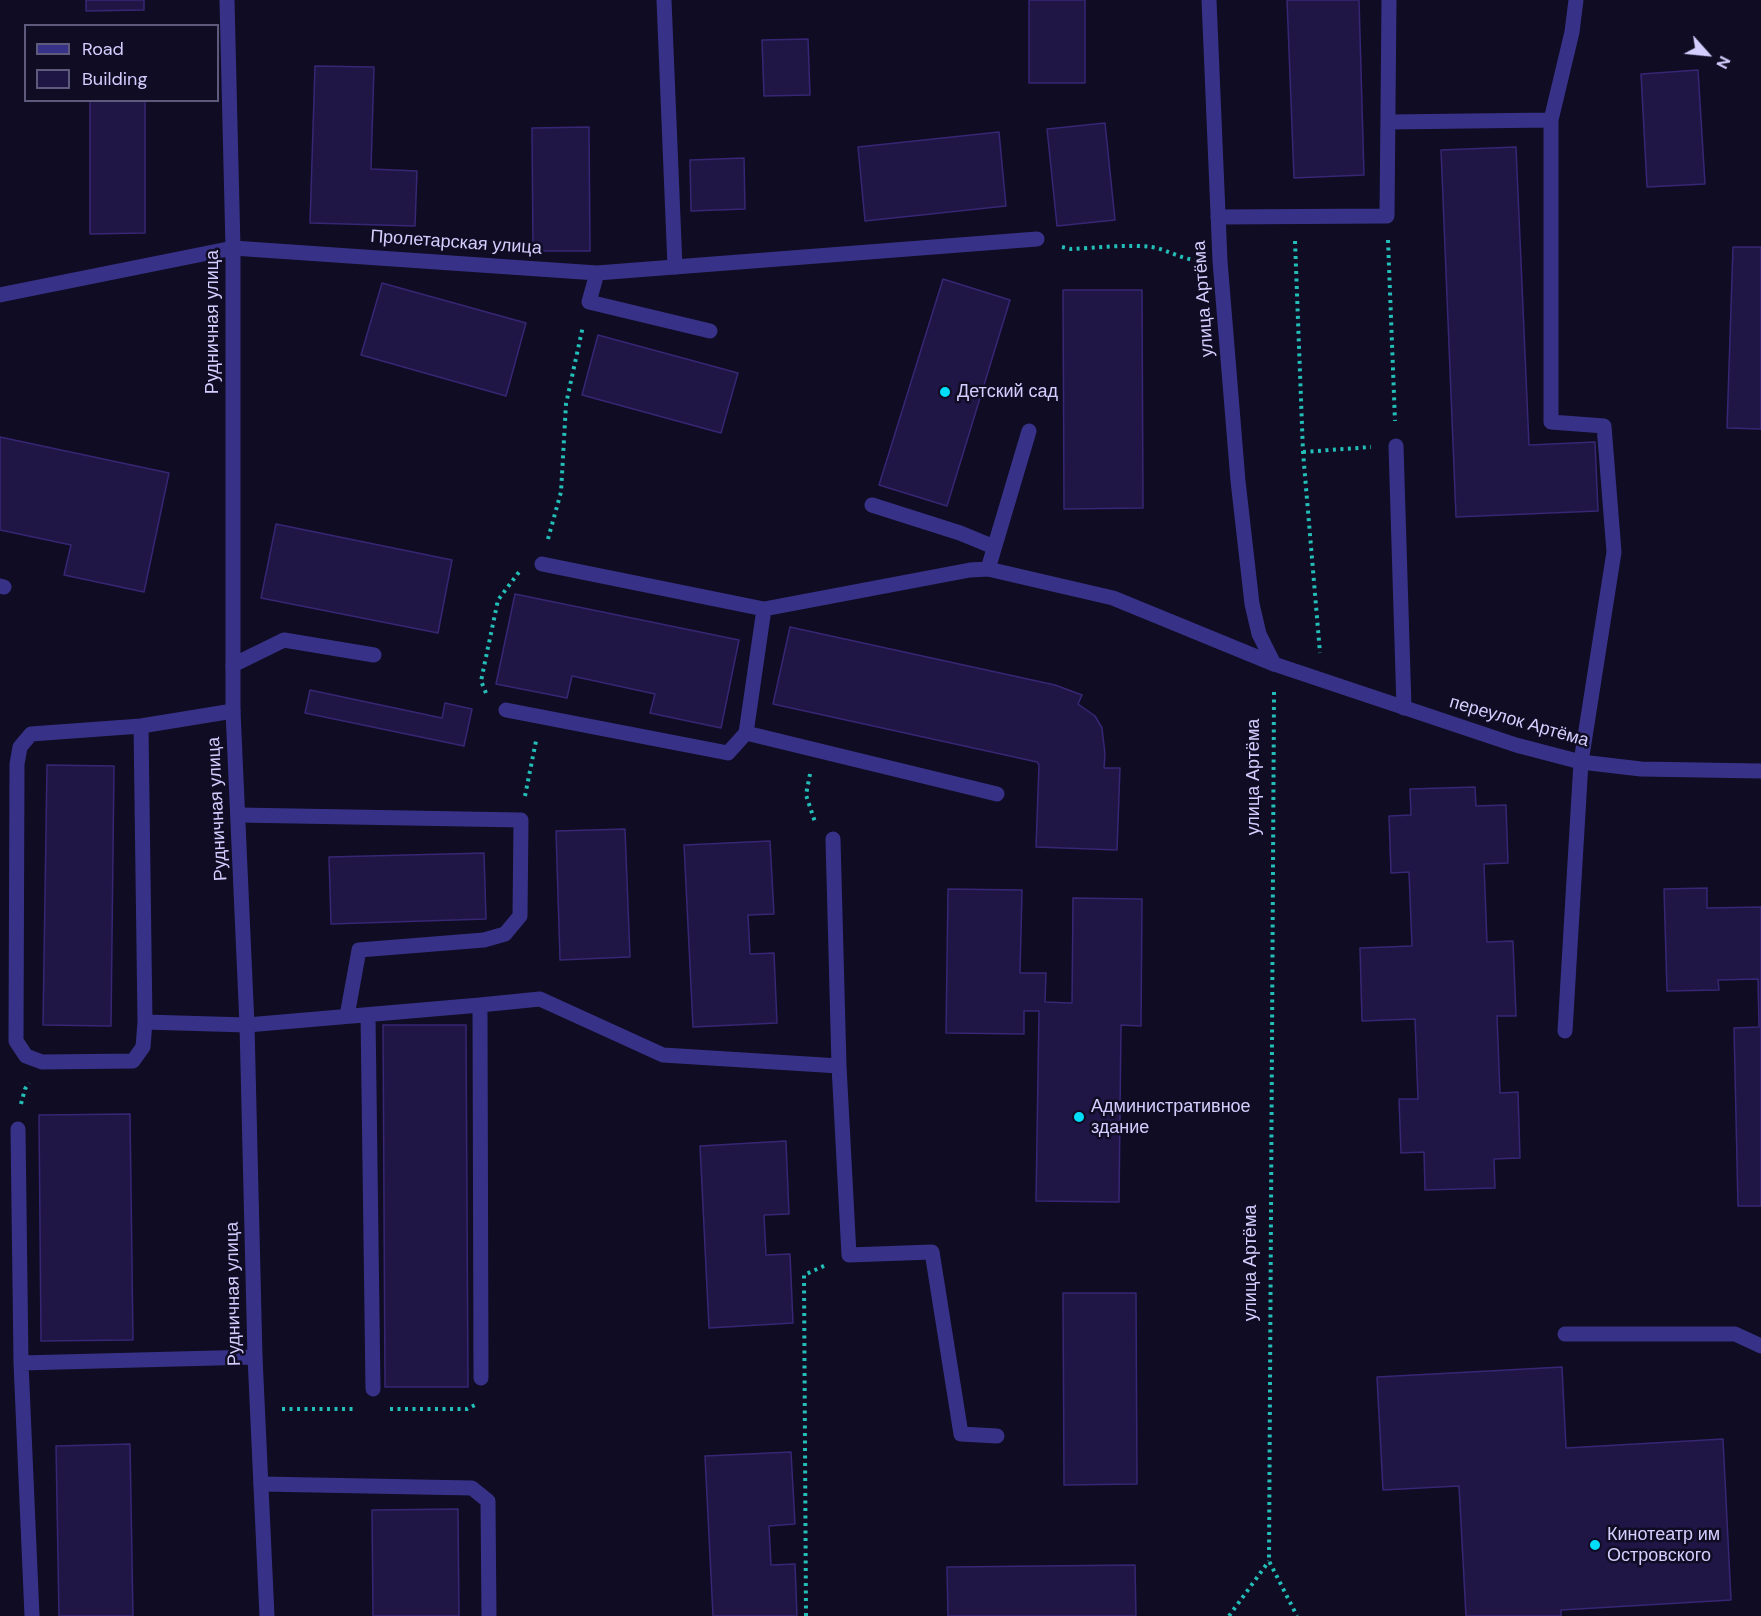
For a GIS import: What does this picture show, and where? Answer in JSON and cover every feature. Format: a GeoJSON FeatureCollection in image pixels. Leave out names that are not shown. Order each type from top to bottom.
{"type":"FeatureCollection","features":[{"type":"Feature","properties":{"kind":"street","name":"Рудничная улица"},"geometry":{"type":"LineString","coordinates":[[227,0],[233,248],[233,711],[247,1024],[255,1357],[267,1616]]}},
{"type":"Feature","properties":{"kind":"street"},"geometry":{"type":"LineString","coordinates":[[664,0],[675,267]]}},
{"type":"Feature","properties":{"kind":"street","name":"улица Артёма"},"geometry":{"type":"LineString","coordinates":[[1209,0],[1220,261],[1238,481],[1251,604],[1259,634],[1274,664]]}},
{"type":"Feature","properties":{"kind":"street"},"geometry":{"type":"LineString","coordinates":[[1218,218],[1388,216],[1389,0]]}},
{"type":"Feature","properties":{"kind":"street"},"geometry":{"type":"LineString","coordinates":[[1565,1031],[1581,762],[1614,552],[1604,426],[1551,422],[1551,120],[1572,32],[1576,0]]}},
{"type":"Feature","properties":{"kind":"street"},"geometry":{"type":"LineString","coordinates":[[1388,122],[1551,120]]}},
{"type":"Feature","properties":{"kind":"street","name":"Пролетарская улица"},"geometry":{"type":"LineString","coordinates":[[0,295],[233,248],[597,273],[1037,239]]}},
{"type":"Feature","properties":{"kind":"street"},"geometry":{"type":"LineString","coordinates":[[597,273],[589,302],[710,331]]}},
{"type":"Feature","properties":{"kind":"street"},"geometry":{"type":"LineString","coordinates":[[988,569],[1029,431]]}},
{"type":"Feature","properties":{"kind":"street"},"geometry":{"type":"LineString","coordinates":[[1396,446],[1404,708]]}},
{"type":"Feature","properties":{"kind":"street"},"geometry":{"type":"LineString","coordinates":[[872,505],[960,533],[994,547]]}},
{"type":"Feature","properties":{"kind":"street"},"geometry":{"type":"LineString","coordinates":[[506,710],[728,753],[746,733],[764,609],[542,564]]}},
{"type":"Feature","properties":{"kind":"street","name":"переулок Артёма"},"geometry":{"type":"LineString","coordinates":[[764,609],[970,570],[988,569],[1113,598],[1274,664],[1516,746],[1581,762],[1641,769],[1761,771]]}},
{"type":"Feature","properties":{"kind":"street"},"geometry":{"type":"LineString","coordinates":[[233,665],[284,640],[374,655]]}},
{"type":"Feature","properties":{"kind":"street"},"geometry":{"type":"LineString","coordinates":[[141,726],[145,1022],[143,1047],[133,1061],[42,1062],[26,1056],[16,1041],[17,764],[20,747],[31,734],[141,726],[233,711]]}},
{"type":"Feature","properties":{"kind":"street"},"geometry":{"type":"LineString","coordinates":[[746,733],[997,794]]}},
{"type":"Feature","properties":{"kind":"street"},"geometry":{"type":"LineString","coordinates":[[238,815],[521,820],[520,916],[505,934],[484,940],[359,950],[347,1016]]}},
{"type":"Feature","properties":{"kind":"street"},"geometry":{"type":"LineString","coordinates":[[833,839],[839,1066],[849,1255],[932,1252],[961,1434],[997,1436]]}},
{"type":"Feature","properties":{"kind":"street"},"geometry":{"type":"LineString","coordinates":[[145,1022],[247,1024],[540,999],[663,1055],[839,1066]]}},
{"type":"Feature","properties":{"kind":"street"},"geometry":{"type":"LineString","coordinates":[[480,1005],[481,1378]]}},
{"type":"Feature","properties":{"kind":"street"},"geometry":{"type":"LineString","coordinates":[[368,1015],[373,1389]]}},
{"type":"Feature","properties":{"kind":"street"},"geometry":{"type":"LineString","coordinates":[[18,1129],[21,1363],[32,1616]]}},
{"type":"Feature","properties":{"kind":"street"},"geometry":{"type":"LineString","coordinates":[[1565,1334],[1735,1334],[1761,1346]]}},
{"type":"Feature","properties":{"kind":"street"},"geometry":{"type":"LineString","coordinates":[[21,1363],[255,1357]]}},
{"type":"Feature","properties":{"kind":"street"},"geometry":{"type":"LineString","coordinates":[[261,1484],[472,1488],[488,1502],[489,1616]]}},
{"type":"Feature","properties":{"kind":"path"},"geometry":{"type":"LineString","coordinates":[[1303,452],[1396,446],[1388,216]]}},
{"type":"Feature","properties":{"kind":"path"},"geometry":{"type":"LineString","coordinates":[[1294,217],[1303,452],[1322,680]]}},
{"type":"Feature","properties":{"kind":"path"},"geometry":{"type":"LineString","coordinates":[[1037,239],[1071,249],[1151,247],[1184,259],[1220,261]]}},
{"type":"Feature","properties":{"kind":"path"},"geometry":{"type":"LineString","coordinates":[[506,710],[489,701],[482,681],[498,600],[518,573],[542,564],[561,492],[566,404],[589,302]]}},
{"type":"Feature","properties":{"kind":"path","name":"улица Артёма"},"geometry":{"type":"LineString","coordinates":[[1269,1561],[1274,664]]}},
{"type":"Feature","properties":{"kind":"path"},"geometry":{"type":"LineString","coordinates":[[521,820],[540,717]]}},
{"type":"Feature","properties":{"kind":"path"},"geometry":{"type":"LineString","coordinates":[[814,750],[806,795],[814,822],[833,839]]}},
{"type":"Feature","properties":{"kind":"path"},"geometry":{"type":"LineString","coordinates":[[18,1129],[25,1089],[42,1062]]}},
{"type":"Feature","properties":{"kind":"path"},"geometry":{"type":"LineString","coordinates":[[806,1616],[804,1275],[849,1255]]}},
{"type":"Feature","properties":{"kind":"path"},"geometry":{"type":"LineString","coordinates":[[385,1409],[467,1409],[478,1403],[482,1394],[481,1378]]}},
{"type":"Feature","properties":{"kind":"path"},"geometry":{"type":"LineString","coordinates":[[258,1410],[367,1409]]}},
{"type":"Feature","properties":{"kind":"path"},"geometry":{"type":"LineString","coordinates":[[1229,1616],[1269,1561],[1297,1616]]}},
{"type":"Feature","properties":{"kind":"building"},"geometry":{"type":"Polygon","coordinates":[[[86,0],[144,0],[144,10],[86,11],[86,0]]]}},
{"type":"Feature","properties":{"kind":"building"},"geometry":{"type":"Polygon","coordinates":[[[1029,0],[1085,0],[1085,83],[1029,83],[1029,0]]]}},
{"type":"Feature","properties":{"kind":"building"},"geometry":{"type":"Polygon","coordinates":[[[1287,0],[1359,0],[1364,175],[1294,178],[1287,0]]]}},
{"type":"Feature","properties":{"kind":"building"},"geometry":{"type":"Polygon","coordinates":[[[808,39],[810,95],[764,96],[762,40],[808,39]]]}},
{"type":"Feature","properties":{"kind":"building"},"geometry":{"type":"Polygon","coordinates":[[[315,66],[374,67],[371,169],[417,171],[415,226],[310,223],[315,66]]]}},
{"type":"Feature","properties":{"kind":"building"},"geometry":{"type":"Polygon","coordinates":[[[1698,70],[1705,184],[1647,187],[1641,74],[1698,70]]]}},
{"type":"Feature","properties":{"kind":"building"},"geometry":{"type":"Polygon","coordinates":[[[90,102],[145,102],[145,233],[90,234],[90,102]]]}},
{"type":"Feature","properties":{"kind":"building"},"geometry":{"type":"Polygon","coordinates":[[[1105,123],[1115,220],[1057,226],[1047,129],[1105,123]]]}},
{"type":"Feature","properties":{"kind":"building"},"geometry":{"type":"Polygon","coordinates":[[[589,127],[590,251],[533,251],[532,128],[589,127]]]}},
{"type":"Feature","properties":{"kind":"building"},"geometry":{"type":"Polygon","coordinates":[[[999,132],[1006,206],[865,221],[858,147],[999,132]]]}},
{"type":"Feature","properties":{"kind":"building"},"geometry":{"type":"Polygon","coordinates":[[[1516,147],[1529,445],[1595,442],[1598,511],[1456,517],[1441,150],[1516,147]]]}},
{"type":"Feature","properties":{"kind":"building"},"geometry":{"type":"Polygon","coordinates":[[[744,158],[745,209],[691,211],[690,160],[744,158]]]}},
{"type":"Feature","properties":{"kind":"building"},"geometry":{"type":"Polygon","coordinates":[[[1733,247],[1761,247],[1761,429],[1727,428],[1733,247]]]}},
{"type":"Feature","properties":{"kind":"building","name":"Детский сад"},"geometry":{"type":"Polygon","coordinates":[[[943,279],[1010,300],[947,506],[879,485],[943,279]]]}},
{"type":"Feature","properties":{"kind":"building"},"geometry":{"type":"Polygon","coordinates":[[[382,283],[526,323],[506,396],[361,355],[382,283]]]}},
{"type":"Feature","properties":{"kind":"building"},"geometry":{"type":"Polygon","coordinates":[[[1063,290],[1142,290],[1143,508],[1064,509],[1063,290]]]}},
{"type":"Feature","properties":{"kind":"building"},"geometry":{"type":"Polygon","coordinates":[[[598,335],[738,373],[721,433],[582,395],[598,335]]]}},
{"type":"Feature","properties":{"kind":"building"},"geometry":{"type":"Polygon","coordinates":[[[0,437],[169,473],[144,592],[64,575],[71,545],[0,530],[0,437]]]}},
{"type":"Feature","properties":{"kind":"building"},"geometry":{"type":"Polygon","coordinates":[[[276,524],[452,560],[438,633],[261,598],[276,524]]]}},
{"type":"Feature","properties":{"kind":"building"},"geometry":{"type":"Polygon","coordinates":[[[515,594],[739,640],[721,728],[650,713],[655,694],[572,676],[567,698],[496,684],[515,594]]]}},
{"type":"Feature","properties":{"kind":"building"},"geometry":{"type":"Polygon","coordinates":[[[790,627],[1055,685],[1082,695],[1078,704],[1095,716],[1102,728],[1104,768],[1120,768],[1117,850],[1036,847],[1039,765],[1037,762],[773,704],[790,627]]]}},
{"type":"Feature","properties":{"kind":"building"},"geometry":{"type":"Polygon","coordinates":[[[310,690],[442,718],[445,703],[472,709],[464,746],[305,713],[310,690]]]}},
{"type":"Feature","properties":{"kind":"building"},"geometry":{"type":"Polygon","coordinates":[[[47,765],[114,766],[111,1026],[43,1025],[47,765]]]}},
{"type":"Feature","properties":{"kind":"building"},"geometry":{"type":"Polygon","coordinates":[[[1475,787],[1476,806],[1506,805],[1508,863],[1484,864],[1487,942],[1513,941],[1516,1016],[1497,1016],[1500,1093],[1518,1092],[1520,1158],[1494,1159],[1495,1188],[1425,1190],[1424,1152],[1401,1153],[1399,1099],[1418,1099],[1415,1019],[1362,1021],[1360,948],[1412,946],[1409,872],[1391,873],[1389,816],[1411,815],[1410,789],[1475,787]]]}},
{"type":"Feature","properties":{"kind":"building"},"geometry":{"type":"Polygon","coordinates":[[[625,829],[630,957],[560,960],[556,831],[625,829]]]}},
{"type":"Feature","properties":{"kind":"building"},"geometry":{"type":"Polygon","coordinates":[[[770,841],[774,914],[748,915],[750,954],[774,953],[777,1023],[693,1027],[684,845],[770,841]]]}},
{"type":"Feature","properties":{"kind":"building"},"geometry":{"type":"Polygon","coordinates":[[[484,853],[486,919],[331,924],[329,857],[484,853]]]}},
{"type":"Feature","properties":{"kind":"building"},"geometry":{"type":"Polygon","coordinates":[[[1707,888],[1707,908],[1761,907],[1761,1206],[1738,1206],[1734,1028],[1759,1027],[1758,979],[1718,980],[1719,990],[1667,991],[1664,889],[1707,888]]]}},
{"type":"Feature","properties":{"kind":"building","name":"Административное здание"},"geometry":{"type":"Polygon","coordinates":[[[948,889],[1022,890],[1020,973],[1046,973],[1045,1002],[1072,1003],[1073,898],[1142,899],[1141,1026],[1121,1025],[1119,1202],[1036,1201],[1039,1011],[1024,1011],[1024,1034],[946,1033],[948,889]]]}},
{"type":"Feature","properties":{"kind":"building"},"geometry":{"type":"Polygon","coordinates":[[[383,1025],[466,1025],[468,1387],[385,1387],[383,1025]]]}},
{"type":"Feature","properties":{"kind":"building"},"geometry":{"type":"Polygon","coordinates":[[[130,1114],[133,1340],[41,1341],[39,1115],[130,1114]]]}},
{"type":"Feature","properties":{"kind":"building"},"geometry":{"type":"Polygon","coordinates":[[[786,1141],[789,1214],[764,1215],[766,1255],[790,1254],[793,1323],[709,1328],[700,1146],[786,1141]]]}},
{"type":"Feature","properties":{"kind":"building"},"geometry":{"type":"Polygon","coordinates":[[[1063,1293],[1136,1293],[1137,1484],[1064,1485],[1063,1293]]]}},
{"type":"Feature","properties":{"kind":"building","name":"Кинотеатр им Островского"},"geometry":{"type":"Polygon","coordinates":[[[1562,1367],[1566,1448],[1723,1439],[1731,1600],[1561,1610],[1561,1616],[1466,1616],[1459,1486],[1383,1490],[1377,1377],[1562,1367]]]}},
{"type":"Feature","properties":{"kind":"building"},"geometry":{"type":"Polygon","coordinates":[[[130,1444],[133,1616],[59,1616],[56,1446],[130,1444]]]}},
{"type":"Feature","properties":{"kind":"building"},"geometry":{"type":"Polygon","coordinates":[[[791,1452],[795,1524],[769,1526],[771,1565],[795,1564],[797,1616],[713,1616],[705,1456],[791,1452]]]}},
{"type":"Feature","properties":{"kind":"building"},"geometry":{"type":"Polygon","coordinates":[[[458,1509],[459,1616],[373,1616],[372,1510],[458,1509]]]}},
{"type":"Feature","properties":{"kind":"building"},"geometry":{"type":"Polygon","coordinates":[[[1135,1565],[1136,1616],[948,1616],[947,1567],[1135,1565]]]}},
{"type":"Feature","properties":{"kind":"place","name":"Детский сад"},"geometry":{"type":"Point","coordinates":[945,392]}},
{"type":"Feature","properties":{"kind":"place","name":"Административное здание"},"geometry":{"type":"Point","coordinates":[1079,1117]}},
{"type":"Feature","properties":{"kind":"place","name":"Кинотеатр им Островского"},"geometry":{"type":"Point","coordinates":[1595,1545]}}]}
